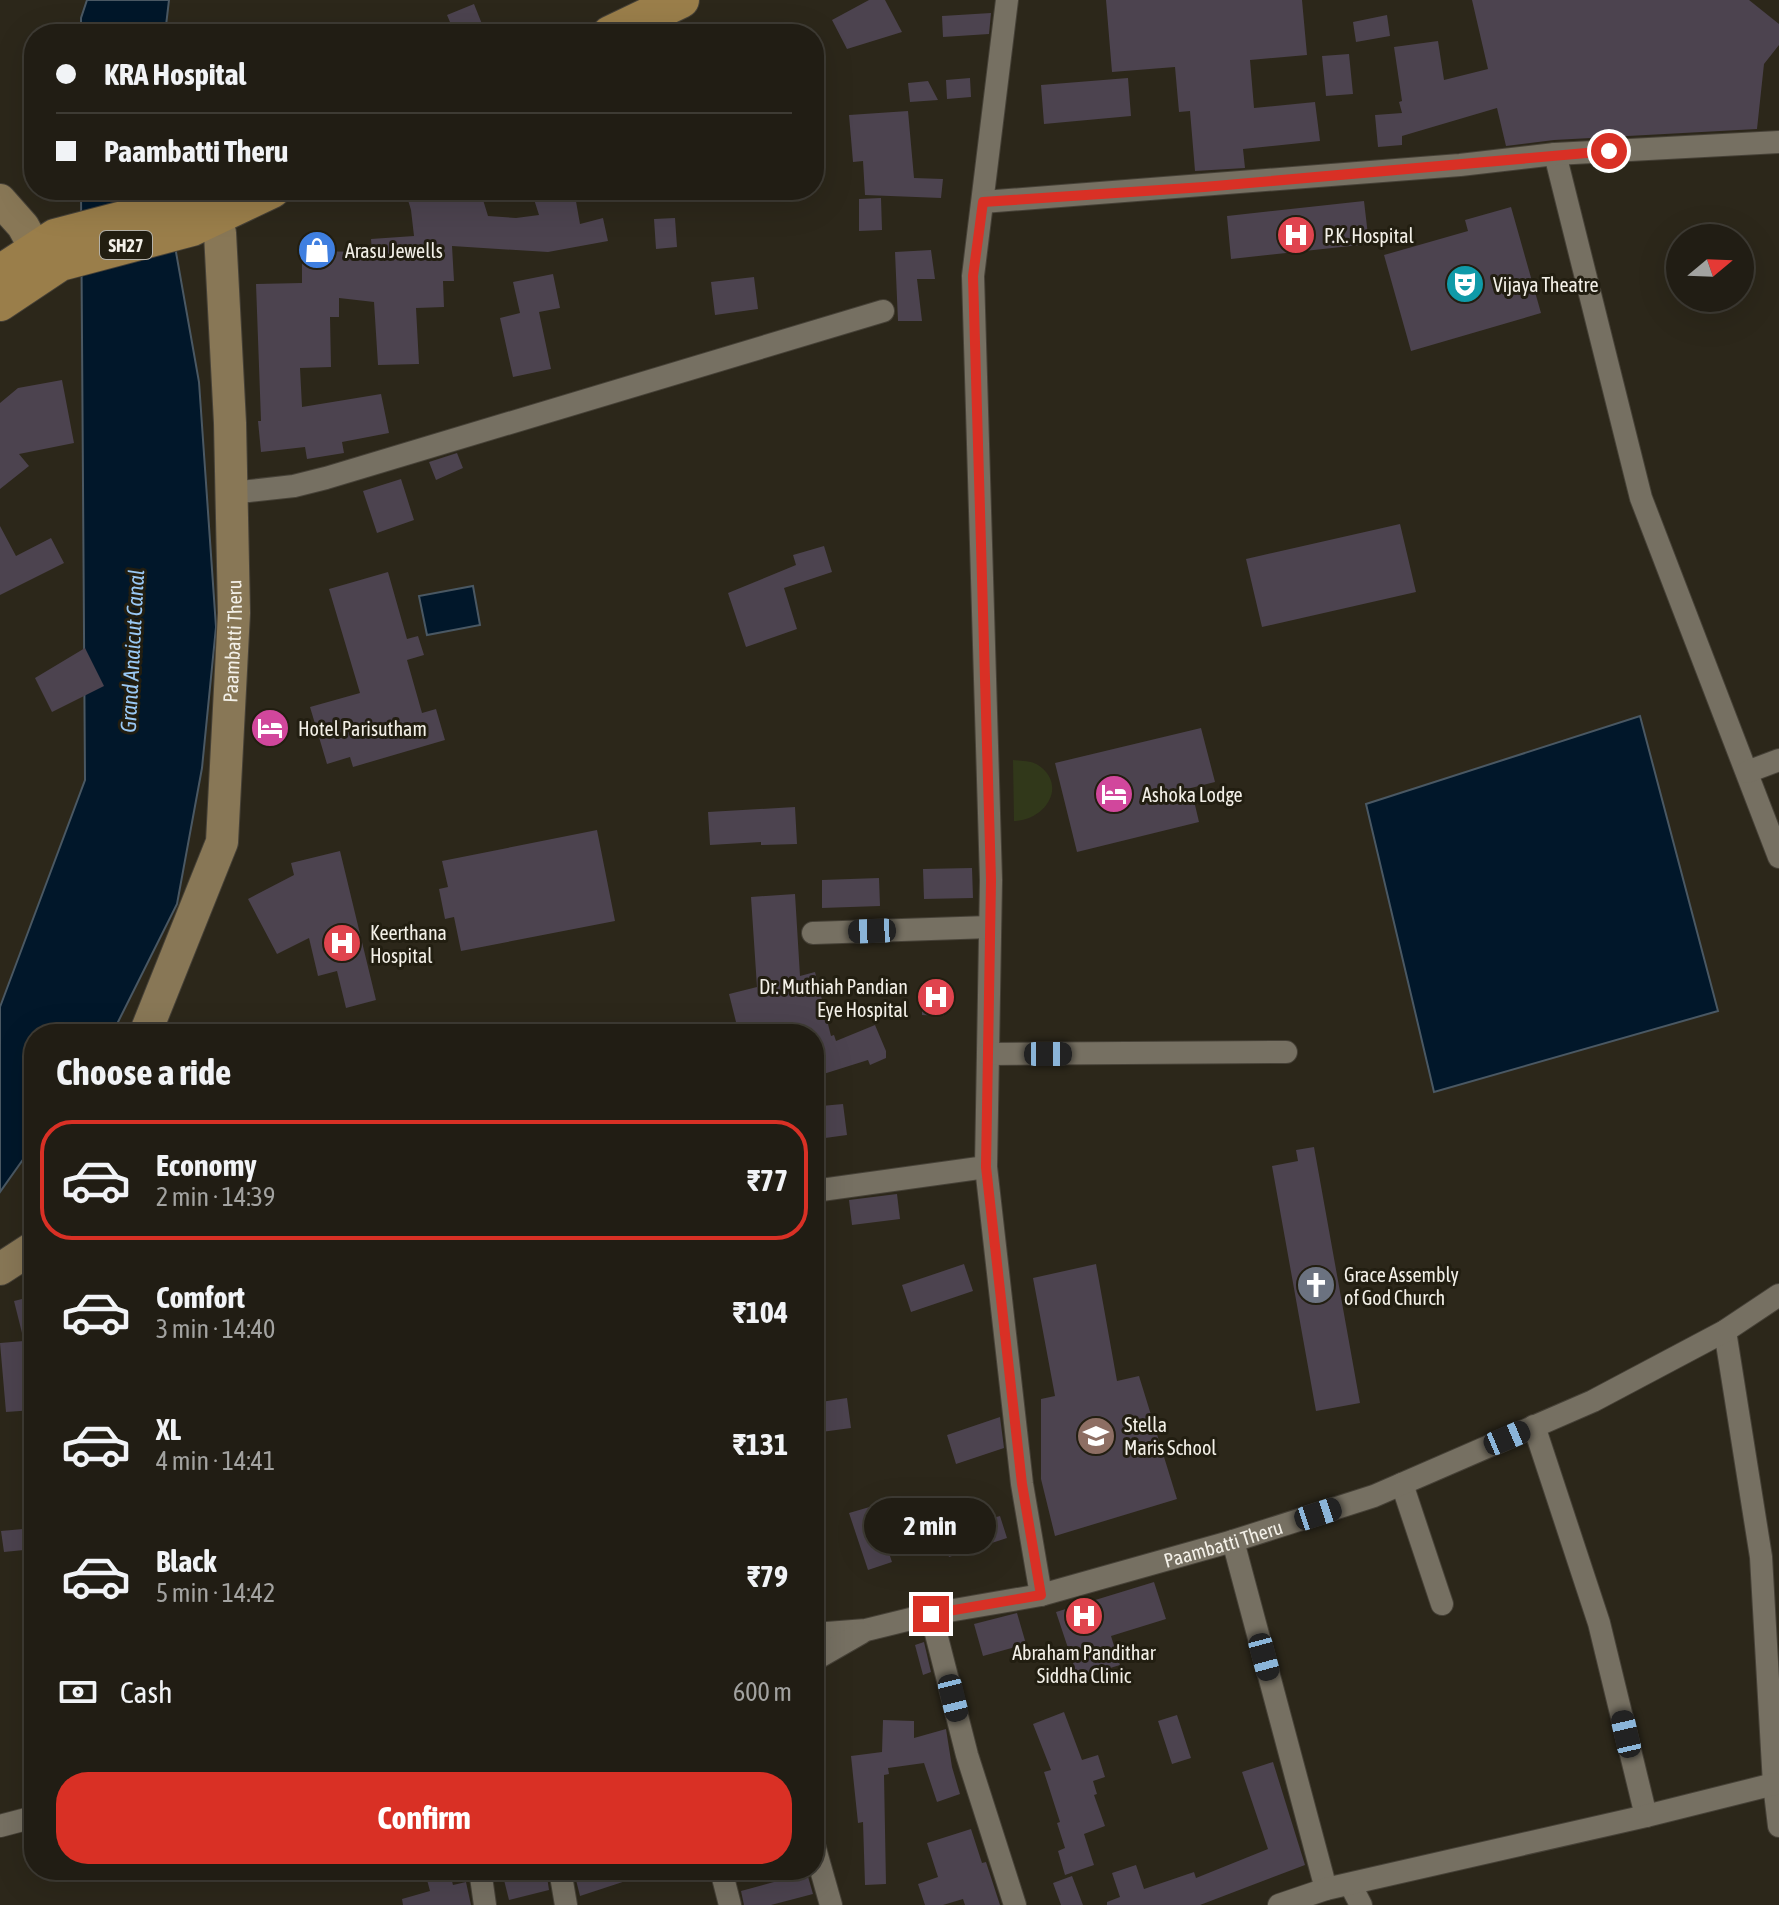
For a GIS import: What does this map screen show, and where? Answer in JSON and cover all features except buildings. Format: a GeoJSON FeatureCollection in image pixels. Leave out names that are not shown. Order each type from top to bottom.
{"type":"FeatureCollection","features":[{"type":"Feature","properties":{"kind":"main road"},"geometry":{"type":"LineString","coordinates":[[631,24],[681,0]]}},
{"type":"Feature","properties":{"kind":"main road","name":"SH27"},"geometry":{"type":"LineString","coordinates":[[198,222],[243,200]]}},
{"type":"Feature","properties":{"kind":"main road","name":"SH27"},"geometry":{"type":"LineString","coordinates":[[0,273],[49,255],[198,222],[249,200]]}},
{"type":"Feature","properties":{"kind":"main road","name":"SH27"},"geometry":{"type":"LineString","coordinates":[[0,303],[49,255]]}},
{"type":"Feature","properties":{"kind":"street"},"geometry":{"type":"LineString","coordinates":[[1007,0],[973,276],[991,880],[986,1167],[1022,1484],[1041,1595]]}},
{"type":"Feature","properties":{"kind":"street"},"geometry":{"type":"LineString","coordinates":[[983,202],[1445,166],[1555,154],[1779,142]]}},
{"type":"Feature","properties":{"kind":"street"},"geometry":{"type":"LineString","coordinates":[[1555,154],[1641,498],[1779,857]]}},
{"type":"Feature","properties":{"kind":"street"},"geometry":{"type":"LineString","coordinates":[[0,200],[49,255]]}},
{"type":"Feature","properties":{"kind":"street","name":"Paambatti Theru"},"geometry":{"type":"LineString","coordinates":[[149,1024],[222,842],[234,613],[231,493],[198,222]]}},
{"type":"Feature","properties":{"kind":"street"},"geometry":{"type":"LineString","coordinates":[[231,493],[294,486],[326,478],[883,311]]}},
{"type":"Feature","properties":{"kind":"street"},"geometry":{"type":"LineString","coordinates":[[1747,772],[1779,760]]}},
{"type":"Feature","properties":{"kind":"street"},"geometry":{"type":"LineString","coordinates":[[813,933],[990,927]]}},
{"type":"Feature","properties":{"kind":"street"},"geometry":{"type":"LineString","coordinates":[[988,1054],[1286,1052]]}},
{"type":"Feature","properties":{"kind":"street"},"geometry":{"type":"LineString","coordinates":[[824,1190],[986,1167]]}},
{"type":"Feature","properties":{"kind":"street"},"geometry":{"type":"LineString","coordinates":[[0,1269],[24,1253]]}},
{"type":"Feature","properties":{"kind":"street","name":"Paambatti Theru"},"geometry":{"type":"LineString","coordinates":[[824,1633],[866,1630],[931,1614],[1041,1595],[1233,1541],[1374,1496],[1593,1401],[1725,1331],[1779,1295]]}},
{"type":"Feature","properties":{"kind":"street"},"geometry":{"type":"LineString","coordinates":[[1725,1331],[1761,1557],[1779,1826]]}},
{"type":"Feature","properties":{"kind":"street"},"geometry":{"type":"LineString","coordinates":[[1534,1426],[1599,1623],[1646,1816]]}},
{"type":"Feature","properties":{"kind":"street"},"geometry":{"type":"LineString","coordinates":[[1402,1484],[1442,1604]]}},
{"type":"Feature","properties":{"kind":"street"},"geometry":{"type":"LineString","coordinates":[[1233,1541],[1326,1889]]}},
{"type":"Feature","properties":{"kind":"street"},"geometry":{"type":"LineString","coordinates":[[931,1614],[967,1755],[1015,1905]]}},
{"type":"Feature","properties":{"kind":"street"},"geometry":{"type":"LineString","coordinates":[[824,1654],[866,1630]]}},
{"type":"Feature","properties":{"kind":"street"},"geometry":{"type":"LineString","coordinates":[[1279,1905],[1326,1889],[1774,1784]]}},
{"type":"Feature","properties":{"kind":"street"},"geometry":{"type":"LineString","coordinates":[[0,1826],[24,1820]]}},
{"type":"Feature","properties":{"kind":"street"},"geometry":{"type":"LineString","coordinates":[[481,1880],[485,1905]]}},
{"type":"Feature","properties":{"kind":"street"},"geometry":{"type":"LineString","coordinates":[[562,1880],[566,1905]]}},
{"type":"Feature","properties":{"kind":"street"},"geometry":{"type":"LineString","coordinates":[[724,1880],[730,1905]]}},
{"type":"Feature","properties":{"kind":"street"},"geometry":{"type":"LineString","coordinates":[[824,1880],[831,1905]]}},
{"type":"Feature","properties":{"kind":"street"},"geometry":{"type":"LineString","coordinates":[[1350,1884],[1361,1905]]}},
{"type":"Feature","properties":{"kind":"green space"},"geometry":{"type":"Polygon","coordinates":[[[1013,760],[1038,765],[1047,773],[1052,791],[1044,808],[1035,815],[1014,821],[1013,760]]]}},
{"type":"Feature","properties":{"kind":"water"},"geometry":{"type":"Polygon","coordinates":[[[87,0],[169,0],[166,24],[81,24],[87,0]]]}},
{"type":"Feature","properties":{"kind":"water","name":"Grand Anaicut Canal"},"geometry":{"type":"Polygon","coordinates":[[[81,200],[167,200],[199,382],[216,627],[202,768],[177,904],[117,1024],[24,1024],[24,1158],[0,1192],[0,1007],[85,780],[81,200]]]}},
{"type":"Feature","properties":{"kind":"water"},"geometry":{"type":"Polygon","coordinates":[[[473,586],[480,625],[427,635],[419,596],[473,586]]]}},
{"type":"Feature","properties":{"kind":"water"},"geometry":{"type":"Polygon","coordinates":[[[1640,716],[1718,1011],[1434,1092],[1366,804],[1640,716]]]}},
{"type":"Feature","properties":{"kind":"place","name":"P.K. Hospital"},"geometry":{"type":"Point","coordinates":[1296,235]}},
{"type":"Feature","properties":{"kind":"place","name":"Arasu Jewells"},"geometry":{"type":"Point","coordinates":[317,250]}},
{"type":"Feature","properties":{"kind":"place","name":"Vijaya Theatre"},"geometry":{"type":"Point","coordinates":[1465,284]}},
{"type":"Feature","properties":{"kind":"place","name":"Hotel Parisutham"},"geometry":{"type":"Point","coordinates":[270,728]}},
{"type":"Feature","properties":{"kind":"place","name":"Ashoka Lodge"},"geometry":{"type":"Point","coordinates":[1114,794]}},
{"type":"Feature","properties":{"kind":"place","name":"Keerthana Hospital"},"geometry":{"type":"Point","coordinates":[342,943]}},
{"type":"Feature","properties":{"kind":"place","name":"Dr. Muthiah Pandian Eye Hospital"},"geometry":{"type":"Point","coordinates":[936,997]}},
{"type":"Feature","properties":{"kind":"place","name":"Grace Assembly of God Church"},"geometry":{"type":"Point","coordinates":[1316,1285]}},
{"type":"Feature","properties":{"kind":"place","name":"Stella Maris School"},"geometry":{"type":"Point","coordinates":[1096,1436]}},
{"type":"Feature","properties":{"kind":"place","name":"Abraham Pandithar Siddha Clinic"},"geometry":{"type":"Point","coordinates":[1084,1616]}},
{"type":"Feature","properties":{"kind":"route"},"geometry":{"type":"LineString","coordinates":[[931,1614],[1041,1595],[1022,1484],[986,1167],[991,880],[973,276],[983,202],[1204,187],[1609,151]]}}]}
